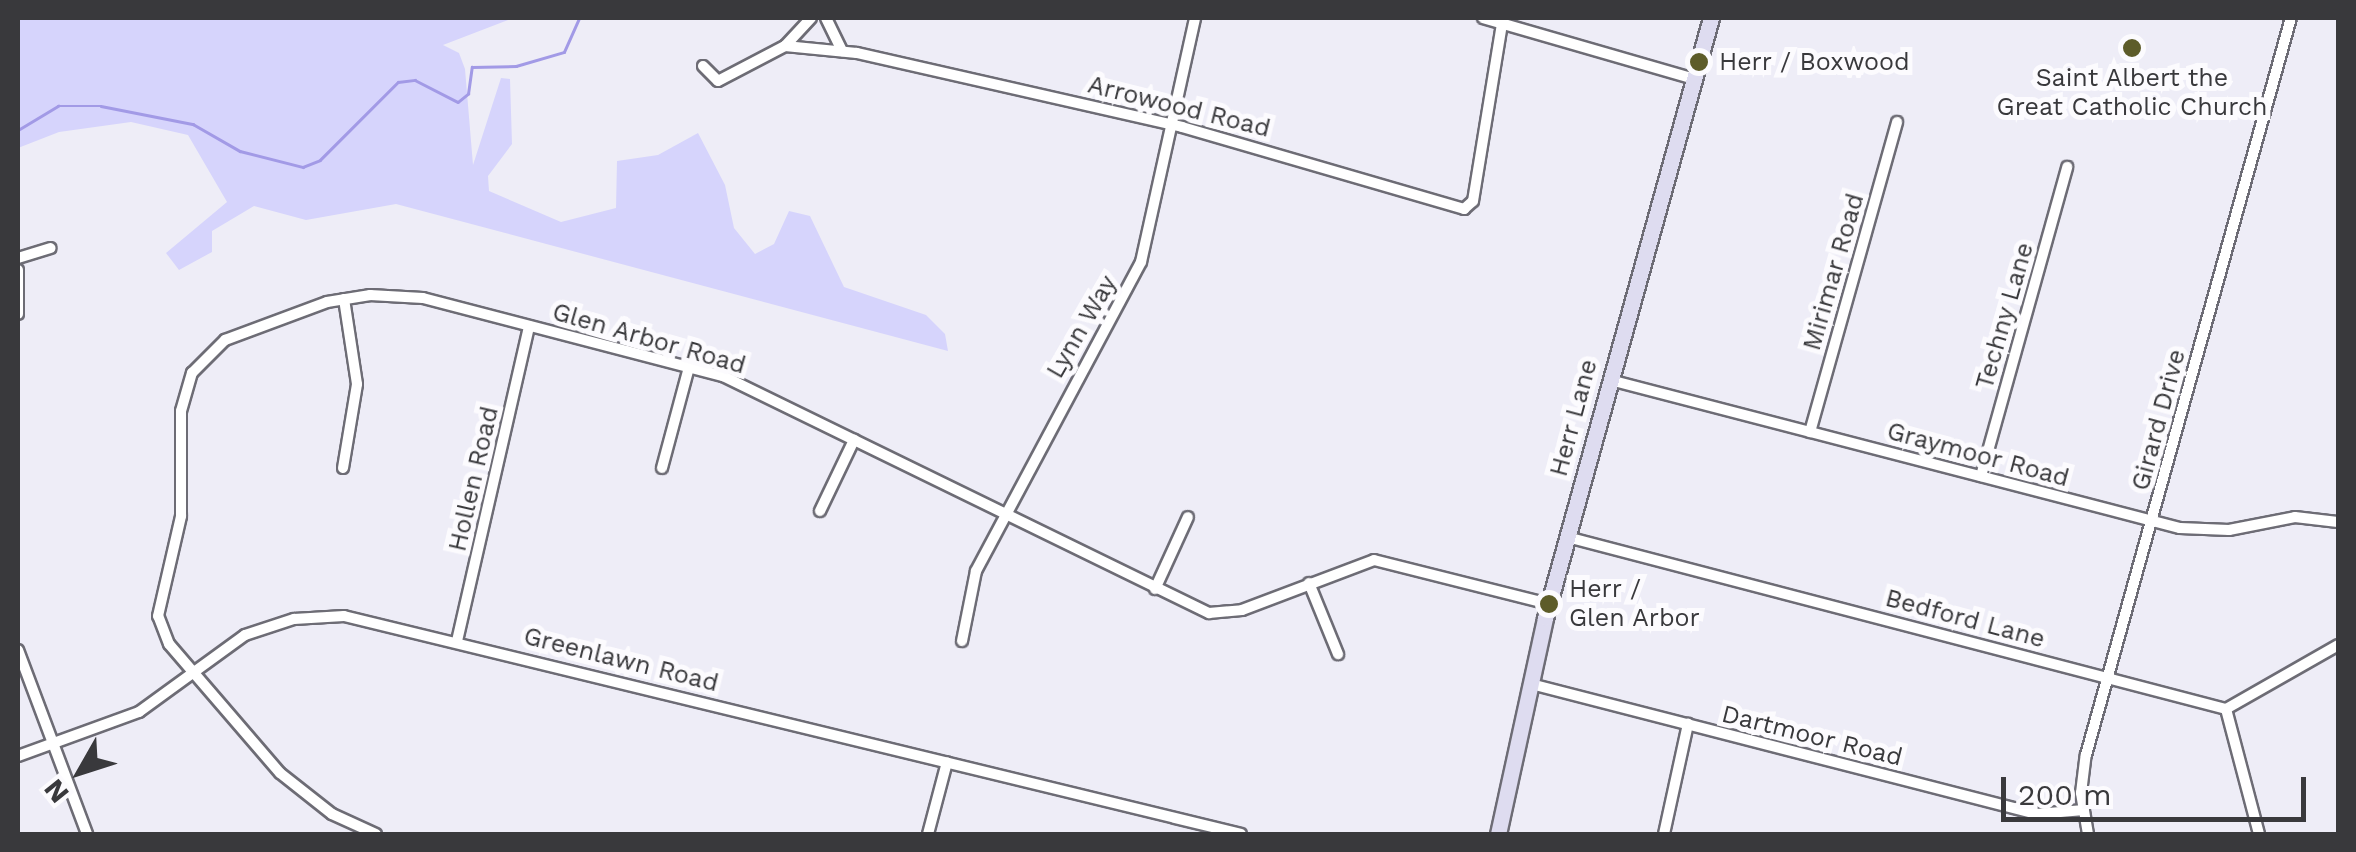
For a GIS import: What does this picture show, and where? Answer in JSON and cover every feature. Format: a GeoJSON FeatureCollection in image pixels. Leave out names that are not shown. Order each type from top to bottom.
{"type":"FeatureCollection","features":[{"type":"Feature","properties":{"kind":"main road","name":"Herr Lane"},"geometry":{"type":"LineString","coordinates":[[1498,834],[1549,604],[1711,18]]}},
{"type":"Feature","properties":{"kind":"street"},"geometry":{"type":"LineString","coordinates":[[704,66],[722,80],[785,46],[810,18]]}},
{"type":"Feature","properties":{"kind":"street"},"geometry":{"type":"LineString","coordinates":[[826,18],[842,51]]}},
{"type":"Feature","properties":{"kind":"street","name":"Lynn Way"},"geometry":{"type":"LineString","coordinates":[[962,642],[969,590],[1141,262],[1195,18]]}},
{"type":"Feature","properties":{"kind":"street"},"geometry":{"type":"LineString","coordinates":[[1483,18],[1694,79]]}},
{"type":"Feature","properties":{"kind":"street","name":"Girard Drive"},"geometry":{"type":"LineString","coordinates":[[2088,834],[2082,774],[2291,18]]}},
{"type":"Feature","properties":{"kind":"street","name":"Arrowood Road"},"geometry":{"type":"LineString","coordinates":[[785,46],[842,51],[1171,125],[1464,209],[1474,201],[1502,23]]}},
{"type":"Feature","properties":{"kind":"street","name":"Mirimar Road"},"geometry":{"type":"LineString","coordinates":[[1810,432],[1896,122]]}},
{"type":"Feature","properties":{"kind":"street","name":"Techny Lane"},"geometry":{"type":"LineString","coordinates":[[1981,476],[2067,168]]}},
{"type":"Feature","properties":{"kind":"street"},"geometry":{"type":"LineString","coordinates":[[18,258],[50,248]]}},
{"type":"Feature","properties":{"kind":"street"},"geometry":{"type":"LineString","coordinates":[[18,270],[18,314]]}},
{"type":"Feature","properties":{"kind":"street","name":"Glen Arbor Road"},"geometry":{"type":"LineString","coordinates":[[376,834],[332,814],[280,773],[164,636],[157,603],[182,516],[181,412],[188,381],[225,340],[344,299],[423,298],[737,382],[1194,609],[1224,614],[1382,560],[1549,604]]}},
{"type":"Feature","properties":{"kind":"street"},"geometry":{"type":"LineString","coordinates":[[343,468],[356,384],[344,299]]}},
{"type":"Feature","properties":{"kind":"street","name":"Hollen Road"},"geometry":{"type":"LineString","coordinates":[[457,641],[528,326]]}},
{"type":"Feature","properties":{"kind":"street"},"geometry":{"type":"LineString","coordinates":[[662,468],[688,367]]}},
{"type":"Feature","properties":{"kind":"street","name":"Graymoor Road"},"geometry":{"type":"LineString","coordinates":[[1610,380],[2205,531],[2295,517],[2338,522]]}},
{"type":"Feature","properties":{"kind":"street"},"geometry":{"type":"LineString","coordinates":[[820,511],[854,440]]}},
{"type":"Feature","properties":{"kind":"street"},"geometry":{"type":"LineString","coordinates":[[1154,590],[1188,516]]}},
{"type":"Feature","properties":{"kind":"street","name":"Bedford Lane"},"geometry":{"type":"LineString","coordinates":[[1567,537],[2226,709]]}},
{"type":"Feature","properties":{"kind":"street"},"geometry":{"type":"LineString","coordinates":[[1308,583],[1338,654]]}},
{"type":"Feature","properties":{"kind":"street","name":"Greenlawn Road"},"geometry":{"type":"LineString","coordinates":[[18,756],[139,712],[244,635],[319,616],[457,641],[1241,834]]}},
{"type":"Feature","properties":{"kind":"street"},"geometry":{"type":"LineString","coordinates":[[2260,834],[2226,709],[2338,644]]}},
{"type":"Feature","properties":{"kind":"street"},"geometry":{"type":"LineString","coordinates":[[18,650],[50,744],[87,834]]}},
{"type":"Feature","properties":{"kind":"street","name":"Dartmoor Road"},"geometry":{"type":"LineString","coordinates":[[1530,684],[2037,814],[2084,810]]}},
{"type":"Feature","properties":{"kind":"street"},"geometry":{"type":"LineString","coordinates":[[1664,834],[1688,724]]}},
{"type":"Feature","properties":{"kind":"street"},"geometry":{"type":"LineString","coordinates":[[928,834],[947,762]]}},
{"type":"Feature","properties":{"kind":"shaded area"},"geometry":{"type":"Polygon","coordinates":[[[18,18],[513,18],[443,45],[459,53],[465,69],[473,165],[501,78],[510,79],[512,144],[488,176],[489,191],[561,222],[616,208],[617,161],[658,155],[698,133],[725,185],[734,228],[755,254],[774,244],[789,211],[810,216],[844,287],[926,315],[945,334],[948,351],[396,204],[306,220],[254,206],[212,231],[212,252],[179,270],[166,253],[227,202],[188,135],[131,122],[59,132],[18,148],[18,18]]]}},
{"type":"Feature","properties":{"kind":"waterway"},"geometry":{"type":"LineString","coordinates":[[18,130],[58,106],[101,106],[193,124],[240,151],[303,167],[320,160],[398,82],[415,80],[458,102],[468,94],[472,67],[516,66],[564,52],[579,18]]}},
{"type":"Feature","properties":{"kind":"place","name":"Saint Albert the Great Catholic Church"},"geometry":{"type":"Point","coordinates":[2132,48]}},
{"type":"Feature","properties":{"kind":"place","name":"Herr / Boxwood"},"geometry":{"type":"Point","coordinates":[1699,62]}},
{"type":"Feature","properties":{"kind":"place","name":"Herr / Glen Arbor"},"geometry":{"type":"Point","coordinates":[1549,604]}}]}
